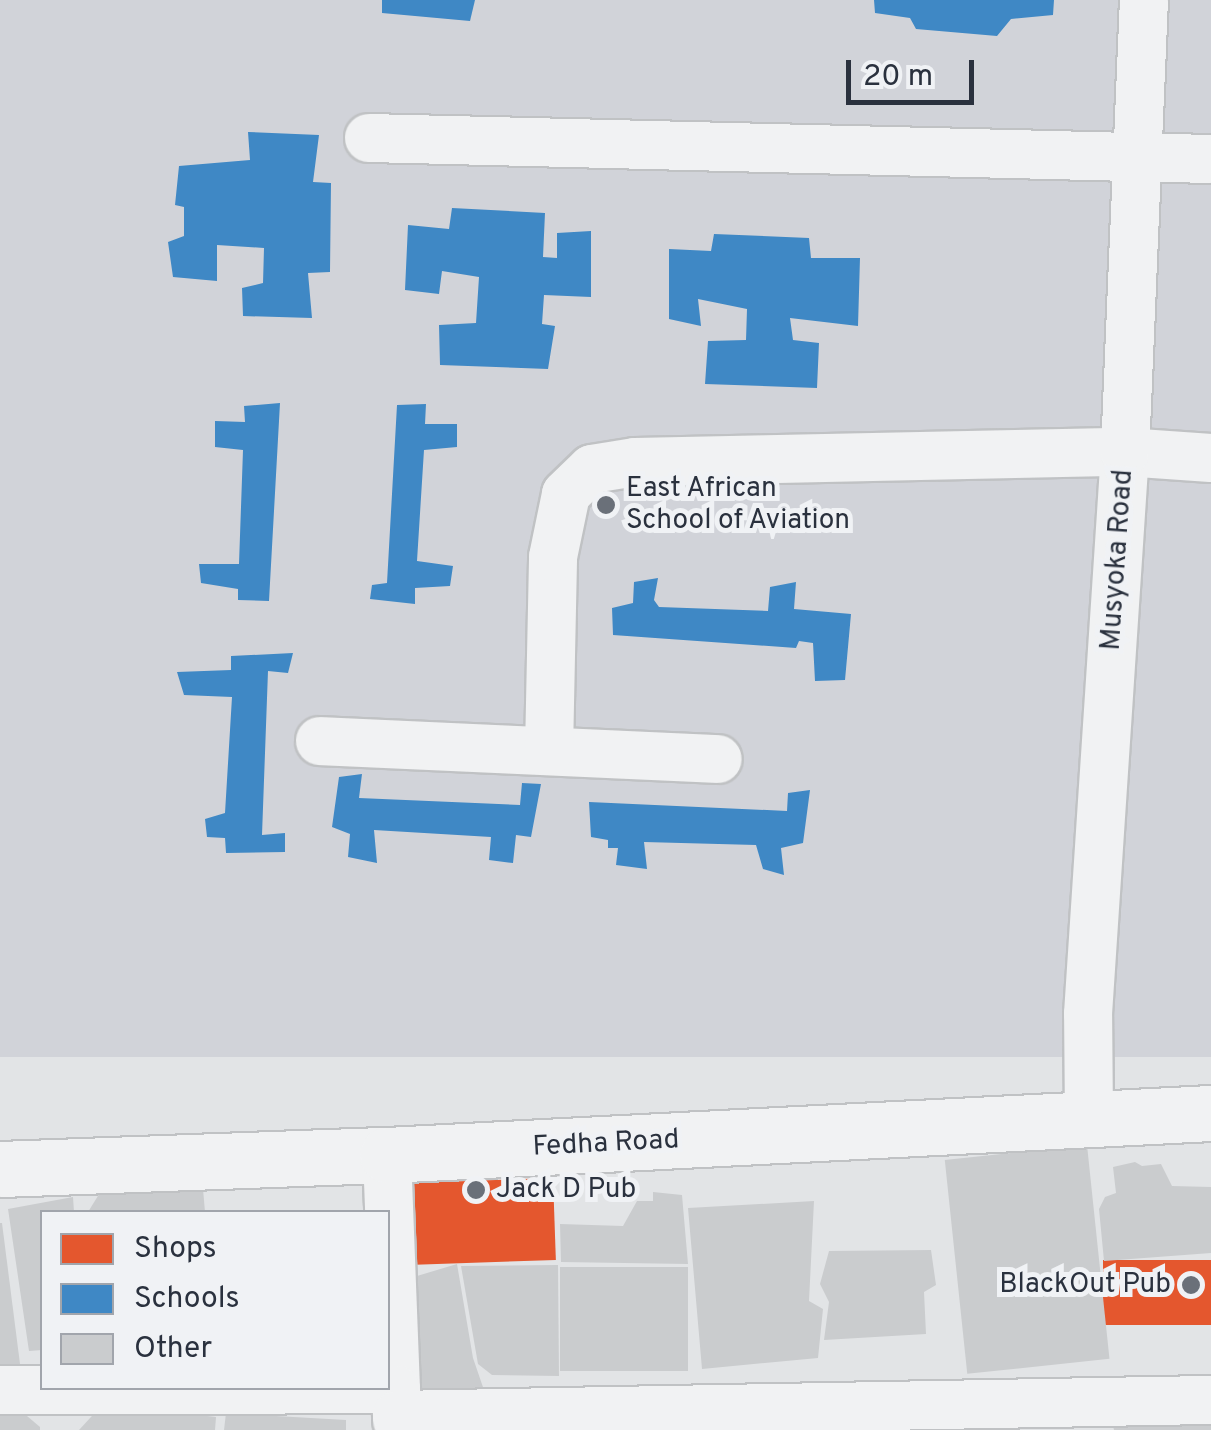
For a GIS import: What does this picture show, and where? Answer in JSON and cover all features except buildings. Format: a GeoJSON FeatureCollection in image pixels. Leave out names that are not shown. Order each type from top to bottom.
{"type":"FeatureCollection","features":[{"type":"Feature","properties":{"kind":"street","name":"Musyoka Road"},"geometry":{"type":"LineString","coordinates":[[1090,1120],[1088,1014],[1125,452],[1144,0]]}},
{"type":"Feature","properties":{"kind":"street"},"geometry":{"type":"LineString","coordinates":[[369,138],[1211,159]]}},
{"type":"Feature","properties":{"kind":"street"},"geometry":{"type":"LineString","coordinates":[[549,752],[552,557],[566,494],[592,469],[635,462],[1125,452],[1211,458]]}},
{"type":"Feature","properties":{"kind":"street"},"geometry":{"type":"LineString","coordinates":[[320,741],[718,759]]}},
{"type":"Feature","properties":{"kind":"street","name":"Fedha Road"},"geometry":{"type":"LineString","coordinates":[[0,1169],[387,1155],[1211,1114]]}},
{"type":"Feature","properties":{"kind":"street"},"geometry":{"type":"LineString","coordinates":[[387,1155],[389,1210]]}},
{"type":"Feature","properties":{"kind":"street"},"geometry":{"type":"LineString","coordinates":[[390,1240],[396,1411]]}},
{"type":"Feature","properties":{"kind":"street"},"geometry":{"type":"LineString","coordinates":[[0,1390],[72,1410],[1090,1415],[1211,1400]]}},
{"type":"Feature","properties":{"kind":"shaded area","name":"East African School of Aviation"},"geometry":{"type":"Polygon","coordinates":[[[0,0],[1211,0],[1211,1057],[0,1057],[0,0]]]}},
{"type":"Feature","properties":{"kind":"place","name":"East African School of Aviation"},"geometry":{"type":"Point","coordinates":[606,505]}},
{"type":"Feature","properties":{"kind":"place","name":"Jack D Pub"},"geometry":{"type":"Point","coordinates":[476,1190]}},
{"type":"Feature","properties":{"kind":"place","name":"BlackOut Pub"},"geometry":{"type":"Point","coordinates":[1191,1285]}}]}
